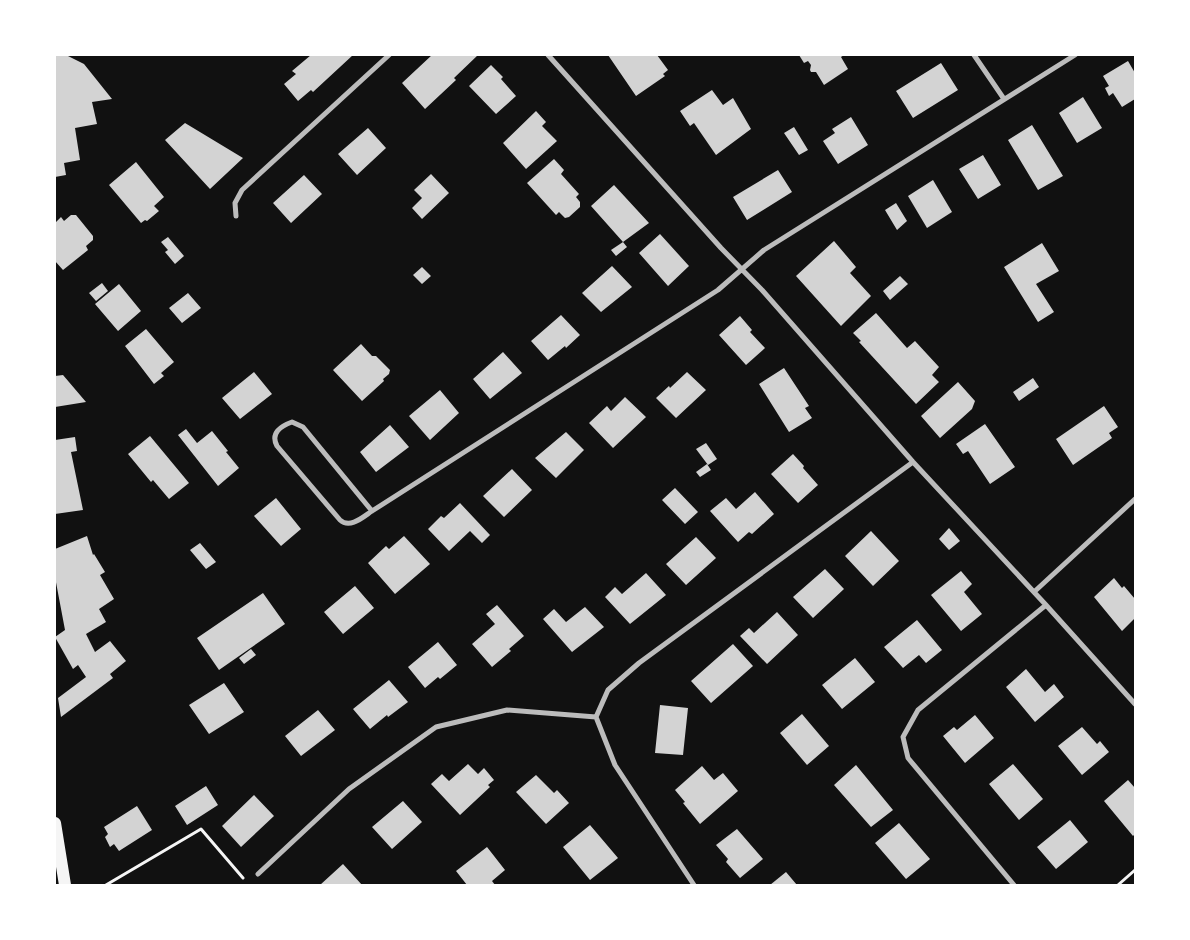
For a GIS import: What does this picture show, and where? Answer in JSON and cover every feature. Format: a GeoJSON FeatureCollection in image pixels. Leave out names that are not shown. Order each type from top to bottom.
{"type":"FeatureCollection","features":[{"type":"Feature","properties":{"kind":"main road"},"geometry":{"type":"LineString","coordinates":[[55,823],[65,885]]}},
{"type":"Feature","properties":{"kind":"street"},"geometry":{"type":"LineString","coordinates":[[236,216],[235,203],[242,190],[390,55]]}},
{"type":"Feature","properties":{"kind":"street"},"geometry":{"type":"LineString","coordinates":[[548,55],[721,248],[742,268],[912,462],[1046,605],[1135,704]]}},
{"type":"Feature","properties":{"kind":"street"},"geometry":{"type":"LineString","coordinates":[[974,55],[1004,99]]}},
{"type":"Feature","properties":{"kind":"street"},"geometry":{"type":"LineString","coordinates":[[372,511],[303,427],[292,422],[276,431],[274,441],[277,446],[340,520],[344,524],[349,524],[372,511],[718,290],[764,250],[1075,55]]}},
{"type":"Feature","properties":{"kind":"street"},"geometry":{"type":"LineString","coordinates":[[694,885],[615,766],[596,717],[608,690],[639,663],[912,462]]}},
{"type":"Feature","properties":{"kind":"street"},"geometry":{"type":"LineString","coordinates":[[1034,592],[1135,499]]}},
{"type":"Feature","properties":{"kind":"street"},"geometry":{"type":"LineString","coordinates":[[1014,885],[908,758],[903,737],[918,710],[1046,605]]}},
{"type":"Feature","properties":{"kind":"street"},"geometry":{"type":"LineString","coordinates":[[258,874],[349,789],[436,727],[507,710],[596,717]]}},
{"type":"Feature","properties":{"kind":"path"},"geometry":{"type":"LineString","coordinates":[[106,885],[201,830],[248,884],[258,874]]}},
{"type":"Feature","properties":{"kind":"path"},"geometry":{"type":"LineString","coordinates":[[1118,885],[1135,870]]}},
{"type":"Feature","properties":{"kind":"building"},"geometry":{"type":"Polygon","coordinates":[[[55,55],[66,55],[84,64],[112,99],[92,102],[97,124],[75,128],[80,160],[64,163],[66,175],[55,177],[55,55]]]}},
{"type":"Feature","properties":{"kind":"building"},"geometry":{"type":"Polygon","coordinates":[[[311,55],[353,55],[313,92],[311,90],[298,101],[284,84],[296,74],[292,71],[311,55]]]}},
{"type":"Feature","properties":{"kind":"building"},"geometry":{"type":"Polygon","coordinates":[[[432,55],[478,55],[454,78],[456,80],[425,109],[402,83],[432,55]]]}},
{"type":"Feature","properties":{"kind":"building"},"geometry":{"type":"Polygon","coordinates":[[[608,55],[657,55],[668,70],[663,74],[665,76],[636,96],[608,55]]]}},
{"type":"Feature","properties":{"kind":"building"},"geometry":{"type":"Polygon","coordinates":[[[799,55],[844,55],[841,57],[848,69],[824,85],[816,72],[811,72],[811,65],[808,61],[804,63],[799,55]]]}},
{"type":"Feature","properties":{"kind":"building"},"geometry":{"type":"Polygon","coordinates":[[[1128,61],[1135,73],[1135,99],[1122,107],[1113,93],[1109,96],[1105,88],[1109,86],[1103,76],[1128,61]]]}},
{"type":"Feature","properties":{"kind":"building"},"geometry":{"type":"Polygon","coordinates":[[[941,63],[958,90],[913,118],[896,91],[941,63]]]}},
{"type":"Feature","properties":{"kind":"building"},"geometry":{"type":"Polygon","coordinates":[[[491,65],[503,77],[501,79],[516,96],[496,114],[469,86],[491,65]]]}},
{"type":"Feature","properties":{"kind":"building"},"geometry":{"type":"Polygon","coordinates":[[[712,90],[723,105],[733,98],[751,129],[716,155],[694,123],[690,126],[680,111],[712,90]]]}},
{"type":"Feature","properties":{"kind":"building"},"geometry":{"type":"Polygon","coordinates":[[[1083,97],[1102,128],[1077,143],[1059,113],[1083,97]]]}},
{"type":"Feature","properties":{"kind":"building"},"geometry":{"type":"Polygon","coordinates":[[[536,111],[546,122],[542,126],[557,141],[526,169],[503,143],[536,111]]]}},
{"type":"Feature","properties":{"kind":"building"},"geometry":{"type":"Polygon","coordinates":[[[851,117],[868,145],[838,164],[823,141],[835,133],[832,129],[851,117]]]}},
{"type":"Feature","properties":{"kind":"building"},"geometry":{"type":"Polygon","coordinates":[[[185,123],[243,158],[210,189],[165,140],[185,123]]]}},
{"type":"Feature","properties":{"kind":"building"},"geometry":{"type":"Polygon","coordinates":[[[1032,125],[1063,176],[1038,190],[1008,140],[1032,125]]]}},
{"type":"Feature","properties":{"kind":"building"},"geometry":{"type":"Polygon","coordinates":[[[794,127],[808,150],[799,155],[784,133],[794,127]]]}},
{"type":"Feature","properties":{"kind":"building"},"geometry":{"type":"Polygon","coordinates":[[[368,128],[386,148],[357,175],[338,154],[368,128]]]}},
{"type":"Feature","properties":{"kind":"building"},"geometry":{"type":"Polygon","coordinates":[[[983,155],[1001,185],[978,199],[959,169],[983,155]]]}},
{"type":"Feature","properties":{"kind":"building"},"geometry":{"type":"Polygon","coordinates":[[[554,159],[564,170],[561,174],[579,194],[576,197],[580,202],[580,207],[569,217],[565,218],[559,212],[556,215],[527,183],[554,159]]]}},
{"type":"Feature","properties":{"kind":"building"},"geometry":{"type":"Polygon","coordinates":[[[136,162],[164,197],[154,206],[159,211],[147,221],[145,220],[141,223],[109,185],[136,162]]]}},
{"type":"Feature","properties":{"kind":"building"},"geometry":{"type":"Polygon","coordinates":[[[778,170],[792,192],[747,220],[733,197],[778,170]]]}},
{"type":"Feature","properties":{"kind":"building"},"geometry":{"type":"Polygon","coordinates":[[[431,174],[449,193],[422,219],[412,208],[422,198],[414,190],[431,174]]]}},
{"type":"Feature","properties":{"kind":"building"},"geometry":{"type":"Polygon","coordinates":[[[304,175],[322,194],[291,223],[273,203],[304,175]]]}},
{"type":"Feature","properties":{"kind":"building"},"geometry":{"type":"Polygon","coordinates":[[[933,180],[952,212],[927,228],[908,196],[933,180]]]}},
{"type":"Feature","properties":{"kind":"building"},"geometry":{"type":"Polygon","coordinates":[[[614,185],[649,223],[623,242],[591,206],[614,185]]]}},
{"type":"Feature","properties":{"kind":"building"},"geometry":{"type":"Polygon","coordinates":[[[896,203],[907,221],[897,230],[885,210],[896,203]]]}},
{"type":"Feature","properties":{"kind":"building"},"geometry":{"type":"Polygon","coordinates":[[[71,215],[76,215],[93,236],[93,240],[86,246],[88,250],[63,270],[55,261],[55,223],[61,217],[64,221],[71,215]]]}},
{"type":"Feature","properties":{"kind":"building"},"geometry":{"type":"Polygon","coordinates":[[[660,234],[689,266],[668,286],[639,253],[660,234]]]}},
{"type":"Feature","properties":{"kind":"building"},"geometry":{"type":"Polygon","coordinates":[[[168,237],[184,256],[175,264],[165,252],[168,250],[161,242],[168,237]]]}},
{"type":"Feature","properties":{"kind":"building"},"geometry":{"type":"Polygon","coordinates":[[[834,241],[856,267],[850,273],[871,296],[841,326],[796,276],[834,241]]]}},
{"type":"Feature","properties":{"kind":"building"},"geometry":{"type":"Polygon","coordinates":[[[623,242],[627,247],[616,256],[611,250],[623,242]]]}},
{"type":"Feature","properties":{"kind":"building"},"geometry":{"type":"Polygon","coordinates":[[[1042,243],[1059,271],[1036,284],[1054,312],[1038,322],[1004,267],[1042,243]]]}},
{"type":"Feature","properties":{"kind":"building"},"geometry":{"type":"Polygon","coordinates":[[[612,266],[632,287],[601,312],[582,293],[612,266]]]}},
{"type":"Feature","properties":{"kind":"building"},"geometry":{"type":"Polygon","coordinates":[[[422,267],[431,276],[422,284],[413,275],[422,267]]]}},
{"type":"Feature","properties":{"kind":"building"},"geometry":{"type":"Polygon","coordinates":[[[900,276],[908,284],[890,300],[883,291],[900,276]]]}},
{"type":"Feature","properties":{"kind":"building"},"geometry":{"type":"Polygon","coordinates":[[[102,283],[108,291],[96,301],[89,293],[102,283]]]}},
{"type":"Feature","properties":{"kind":"building"},"geometry":{"type":"Polygon","coordinates":[[[119,284],[141,311],[118,331],[95,304],[119,284]]]}},
{"type":"Feature","properties":{"kind":"building"},"geometry":{"type":"Polygon","coordinates":[[[188,293],[201,308],[182,323],[169,308],[188,293]]]}},
{"type":"Feature","properties":{"kind":"building"},"geometry":{"type":"Polygon","coordinates":[[[876,313],[907,348],[915,341],[939,367],[932,375],[939,382],[916,404],[853,333],[876,313]]]}},
{"type":"Feature","properties":{"kind":"building"},"geometry":{"type":"Polygon","coordinates":[[[561,315],[580,335],[566,348],[565,346],[548,360],[531,341],[561,315]]]}},
{"type":"Feature","properties":{"kind":"building"},"geometry":{"type":"Polygon","coordinates":[[[740,316],[752,330],[750,332],[765,348],[746,365],[719,335],[740,316]]]}},
{"type":"Feature","properties":{"kind":"building"},"geometry":{"type":"Polygon","coordinates":[[[146,329],[174,362],[161,373],[164,376],[154,384],[125,346],[146,329]]]}},
{"type":"Feature","properties":{"kind":"building"},"geometry":{"type":"Polygon","coordinates":[[[361,344],[372,356],[376,356],[390,370],[389,374],[383,379],[384,381],[362,401],[333,370],[361,344]]]}},
{"type":"Feature","properties":{"kind":"building"},"geometry":{"type":"Polygon","coordinates":[[[503,352],[522,373],[490,399],[473,379],[503,352]]]}},
{"type":"Feature","properties":{"kind":"building"},"geometry":{"type":"Polygon","coordinates":[[[784,368],[809,406],[805,408],[812,418],[789,432],[759,384],[784,368]]]}},
{"type":"Feature","properties":{"kind":"building"},"geometry":{"type":"Polygon","coordinates":[[[254,372],[272,394],[240,419],[222,398],[254,372]]]}},
{"type":"Feature","properties":{"kind":"building"},"geometry":{"type":"Polygon","coordinates":[[[687,372],[706,390],[676,418],[656,398],[687,372]]]}},
{"type":"Feature","properties":{"kind":"building"},"geometry":{"type":"Polygon","coordinates":[[[63,375],[86,402],[55,407],[55,376],[63,375]]]}},
{"type":"Feature","properties":{"kind":"building"},"geometry":{"type":"Polygon","coordinates":[[[1033,378],[1039,387],[1019,401],[1013,392],[1033,378]]]}},
{"type":"Feature","properties":{"kind":"building"},"geometry":{"type":"Polygon","coordinates":[[[958,382],[975,401],[972,409],[940,438],[921,416],[958,382]]]}},
{"type":"Feature","properties":{"kind":"building"},"geometry":{"type":"Polygon","coordinates":[[[440,390],[459,413],[430,440],[409,416],[440,390]]]}},
{"type":"Feature","properties":{"kind":"building"},"geometry":{"type":"Polygon","coordinates":[[[625,397],[646,417],[613,448],[589,423],[607,406],[611,411],[625,397]]]}},
{"type":"Feature","properties":{"kind":"building"},"geometry":{"type":"Polygon","coordinates":[[[1104,406],[1118,427],[1109,433],[1112,438],[1073,465],[1056,439],[1104,406]]]}},
{"type":"Feature","properties":{"kind":"building"},"geometry":{"type":"Polygon","coordinates":[[[985,424],[1015,467],[990,484],[968,451],[963,454],[956,444],[985,424]]]}},
{"type":"Feature","properties":{"kind":"building"},"geometry":{"type":"Polygon","coordinates":[[[390,425],[409,447],[376,472],[360,452],[390,425]]]}},
{"type":"Feature","properties":{"kind":"building"},"geometry":{"type":"Polygon","coordinates":[[[186,429],[197,443],[212,431],[239,468],[218,486],[178,435],[186,429]]]}},
{"type":"Feature","properties":{"kind":"building"},"geometry":{"type":"Polygon","coordinates":[[[566,432],[584,450],[556,478],[535,458],[566,432]]]}},
{"type":"Feature","properties":{"kind":"building"},"geometry":{"type":"Polygon","coordinates":[[[150,436],[189,483],[169,499],[153,480],[151,482],[128,454],[150,436]]]}},
{"type":"Feature","properties":{"kind":"building"},"geometry":{"type":"Polygon","coordinates":[[[75,437],[77,451],[71,452],[83,510],[55,514],[55,440],[75,437]]]}},
{"type":"Feature","properties":{"kind":"building"},"geometry":{"type":"Polygon","coordinates":[[[706,443],[717,459],[708,465],[696,449],[706,443]]]}},
{"type":"Feature","properties":{"kind":"building"},"geometry":{"type":"Polygon","coordinates":[[[793,454],[818,485],[798,503],[771,474],[793,454]]]}},
{"type":"Feature","properties":{"kind":"building"},"geometry":{"type":"Polygon","coordinates":[[[707,464],[711,470],[700,477],[696,472],[707,464]]]}},
{"type":"Feature","properties":{"kind":"building"},"geometry":{"type":"Polygon","coordinates":[[[512,469],[532,490],[504,517],[483,496],[512,469]]]}},
{"type":"Feature","properties":{"kind":"building"},"geometry":{"type":"Polygon","coordinates":[[[675,488],[698,512],[685,524],[662,500],[675,488]]]}},
{"type":"Feature","properties":{"kind":"building"},"geometry":{"type":"Polygon","coordinates":[[[755,492],[774,514],[752,534],[749,532],[738,542],[710,511],[726,498],[736,509],[755,492]]]}},
{"type":"Feature","properties":{"kind":"building"},"geometry":{"type":"Polygon","coordinates":[[[276,498],[301,529],[281,546],[254,516],[276,498]]]}},
{"type":"Feature","properties":{"kind":"building"},"geometry":{"type":"Polygon","coordinates":[[[460,503],[490,535],[482,543],[470,531],[449,551],[428,529],[441,516],[444,518],[460,503]]]}},
{"type":"Feature","properties":{"kind":"building"},"geometry":{"type":"Polygon","coordinates":[[[949,528],[960,541],[949,550],[939,539],[949,528]]]}},
{"type":"Feature","properties":{"kind":"building"},"geometry":{"type":"Polygon","coordinates":[[[871,531],[899,561],[873,586],[845,556],[871,531]]]}},
{"type":"Feature","properties":{"kind":"building"},"geometry":{"type":"Polygon","coordinates":[[[87,536],[93,555],[105,572],[100,575],[114,599],[99,609],[106,622],[86,634],[95,652],[110,641],[126,661],[110,674],[113,678],[61,717],[58,698],[86,677],[78,665],[73,669],[55,637],[65,630],[55,577],[55,549],[87,536]]]}},
{"type":"Feature","properties":{"kind":"building"},"geometry":{"type":"Polygon","coordinates":[[[404,536],[430,564],[395,594],[368,563],[386,546],[389,549],[404,536]]]}},
{"type":"Feature","properties":{"kind":"building"},"geometry":{"type":"Polygon","coordinates":[[[696,537],[716,558],[686,585],[666,564],[696,537]]]}},
{"type":"Feature","properties":{"kind":"building"},"geometry":{"type":"Polygon","coordinates":[[[200,543],[216,562],[206,569],[190,550],[200,543]]]}},
{"type":"Feature","properties":{"kind":"building"},"geometry":{"type":"Polygon","coordinates":[[[825,569],[844,589],[813,618],[793,597],[825,569]]]}},
{"type":"Feature","properties":{"kind":"building"},"geometry":{"type":"Polygon","coordinates":[[[961,571],[972,584],[964,592],[982,614],[961,631],[931,595],[961,571]]]}},
{"type":"Feature","properties":{"kind":"building"},"geometry":{"type":"Polygon","coordinates":[[[646,573],[666,595],[630,624],[605,597],[615,587],[622,594],[646,573]]]}},
{"type":"Feature","properties":{"kind":"building"},"geometry":{"type":"Polygon","coordinates":[[[1114,578],[1135,599],[1135,618],[1122,631],[1094,597],[1114,578]]]}},
{"type":"Feature","properties":{"kind":"building"},"geometry":{"type":"Polygon","coordinates":[[[355,586],[374,608],[343,634],[324,612],[355,586]]]}},
{"type":"Feature","properties":{"kind":"building"},"geometry":{"type":"Polygon","coordinates":[[[263,593],[285,624],[219,670],[197,638],[263,593]]]}},
{"type":"Feature","properties":{"kind":"building"},"geometry":{"type":"Polygon","coordinates":[[[497,605],[524,636],[509,649],[511,651],[492,667],[472,644],[495,624],[486,614],[497,605]]]}},
{"type":"Feature","properties":{"kind":"building"},"geometry":{"type":"Polygon","coordinates":[[[585,607],[604,627],[572,652],[543,619],[554,609],[566,622],[585,607]]]}},
{"type":"Feature","properties":{"kind":"building"},"geometry":{"type":"Polygon","coordinates":[[[777,612],[798,635],[767,664],[740,636],[749,628],[754,633],[777,612]]]}},
{"type":"Feature","properties":{"kind":"building"},"geometry":{"type":"Polygon","coordinates":[[[917,620],[942,650],[926,663],[919,655],[903,668],[884,647],[917,620]]]}},
{"type":"Feature","properties":{"kind":"building"},"geometry":{"type":"Polygon","coordinates":[[[438,642],[457,665],[425,688],[408,667],[438,642]]]}},
{"type":"Feature","properties":{"kind":"building"},"geometry":{"type":"Polygon","coordinates":[[[733,644],[753,666],[711,703],[691,681],[733,644]]]}},
{"type":"Feature","properties":{"kind":"building"},"geometry":{"type":"Polygon","coordinates":[[[251,649],[256,655],[244,664],[239,658],[251,649]]]}},
{"type":"Feature","properties":{"kind":"building"},"geometry":{"type":"Polygon","coordinates":[[[855,658],[875,682],[842,709],[822,685],[855,658]]]}},
{"type":"Feature","properties":{"kind":"building"},"geometry":{"type":"Polygon","coordinates":[[[1026,669],[1045,692],[1054,684],[1064,697],[1035,722],[1006,687],[1026,669]]]}},
{"type":"Feature","properties":{"kind":"building"},"geometry":{"type":"Polygon","coordinates":[[[389,680],[408,702],[388,717],[387,715],[370,729],[353,709],[389,680]]]}},
{"type":"Feature","properties":{"kind":"building"},"geometry":{"type":"Polygon","coordinates":[[[224,683],[244,712],[209,734],[189,705],[224,683]]]}},
{"type":"Feature","properties":{"kind":"building"},"geometry":{"type":"Polygon","coordinates":[[[660,705],[688,708],[683,755],[655,753],[660,705]]]}},
{"type":"Feature","properties":{"kind":"building"},"geometry":{"type":"Polygon","coordinates":[[[318,710],[335,730],[301,756],[285,736],[318,710]]]}},
{"type":"Feature","properties":{"kind":"building"},"geometry":{"type":"Polygon","coordinates":[[[802,714],[829,746],[807,765],[780,733],[802,714]]]}},
{"type":"Feature","properties":{"kind":"building"},"geometry":{"type":"Polygon","coordinates":[[[975,715],[994,738],[965,763],[943,736],[954,727],[957,730],[975,715]]]}},
{"type":"Feature","properties":{"kind":"building"},"geometry":{"type":"Polygon","coordinates":[[[1082,727],[1097,744],[1100,741],[1109,752],[1082,775],[1058,746],[1082,727]]]}},
{"type":"Feature","properties":{"kind":"building"},"geometry":{"type":"Polygon","coordinates":[[[468,764],[478,774],[484,768],[494,780],[488,785],[490,787],[460,815],[431,784],[442,774],[449,781],[468,764]]]}},
{"type":"Feature","properties":{"kind":"building"},"geometry":{"type":"Polygon","coordinates":[[[1013,764],[1043,799],[1019,820],[989,784],[1013,764]]]}},
{"type":"Feature","properties":{"kind":"building"},"geometry":{"type":"Polygon","coordinates":[[[856,765],[893,810],[871,827],[834,785],[856,765]]]}},
{"type":"Feature","properties":{"kind":"building"},"geometry":{"type":"Polygon","coordinates":[[[702,766],[714,780],[723,773],[738,791],[700,824],[675,790],[702,766]]]}},
{"type":"Feature","properties":{"kind":"building"},"geometry":{"type":"Polygon","coordinates":[[[536,775],[554,793],[557,790],[569,803],[546,824],[516,792],[536,775]]]}},
{"type":"Feature","properties":{"kind":"building"},"geometry":{"type":"Polygon","coordinates":[[[1128,780],[1135,788],[1135,834],[1133,836],[1104,801],[1128,780]]]}},
{"type":"Feature","properties":{"kind":"building"},"geometry":{"type":"Polygon","coordinates":[[[206,786],[218,805],[187,825],[175,806],[206,786]]]}},
{"type":"Feature","properties":{"kind":"building"},"geometry":{"type":"Polygon","coordinates":[[[254,795],[274,816],[241,847],[222,826],[254,795]]]}},
{"type":"Feature","properties":{"kind":"building"},"geometry":{"type":"Polygon","coordinates":[[[403,801],[422,822],[392,849],[372,827],[403,801]]]}},
{"type":"Feature","properties":{"kind":"building"},"geometry":{"type":"Polygon","coordinates":[[[137,806],[152,830],[119,851],[114,844],[110,847],[105,837],[108,834],[104,827],[137,806]]]}},
{"type":"Feature","properties":{"kind":"building"},"geometry":{"type":"Polygon","coordinates":[[[1070,820],[1088,842],[1056,869],[1037,847],[1070,820]]]}},
{"type":"Feature","properties":{"kind":"building"},"geometry":{"type":"Polygon","coordinates":[[[899,823],[930,859],[906,879],[875,843],[899,823]]]}},
{"type":"Feature","properties":{"kind":"building"},"geometry":{"type":"Polygon","coordinates":[[[590,825],[618,858],[590,880],[563,847],[590,825]]]}},
{"type":"Feature","properties":{"kind":"building"},"geometry":{"type":"Polygon","coordinates":[[[737,829],[763,859],[740,878],[726,862],[728,859],[716,845],[737,829]]]}},
{"type":"Feature","properties":{"kind":"building"},"geometry":{"type":"Polygon","coordinates":[[[487,847],[505,870],[492,881],[495,885],[467,885],[456,871],[487,847]]]}},
{"type":"Feature","properties":{"kind":"building"},"geometry":{"type":"Polygon","coordinates":[[[343,864],[362,885],[320,885],[343,864]]]}},
{"type":"Feature","properties":{"kind":"building"},"geometry":{"type":"Polygon","coordinates":[[[786,872],[797,885],[770,885],[786,872]]]}}]}
